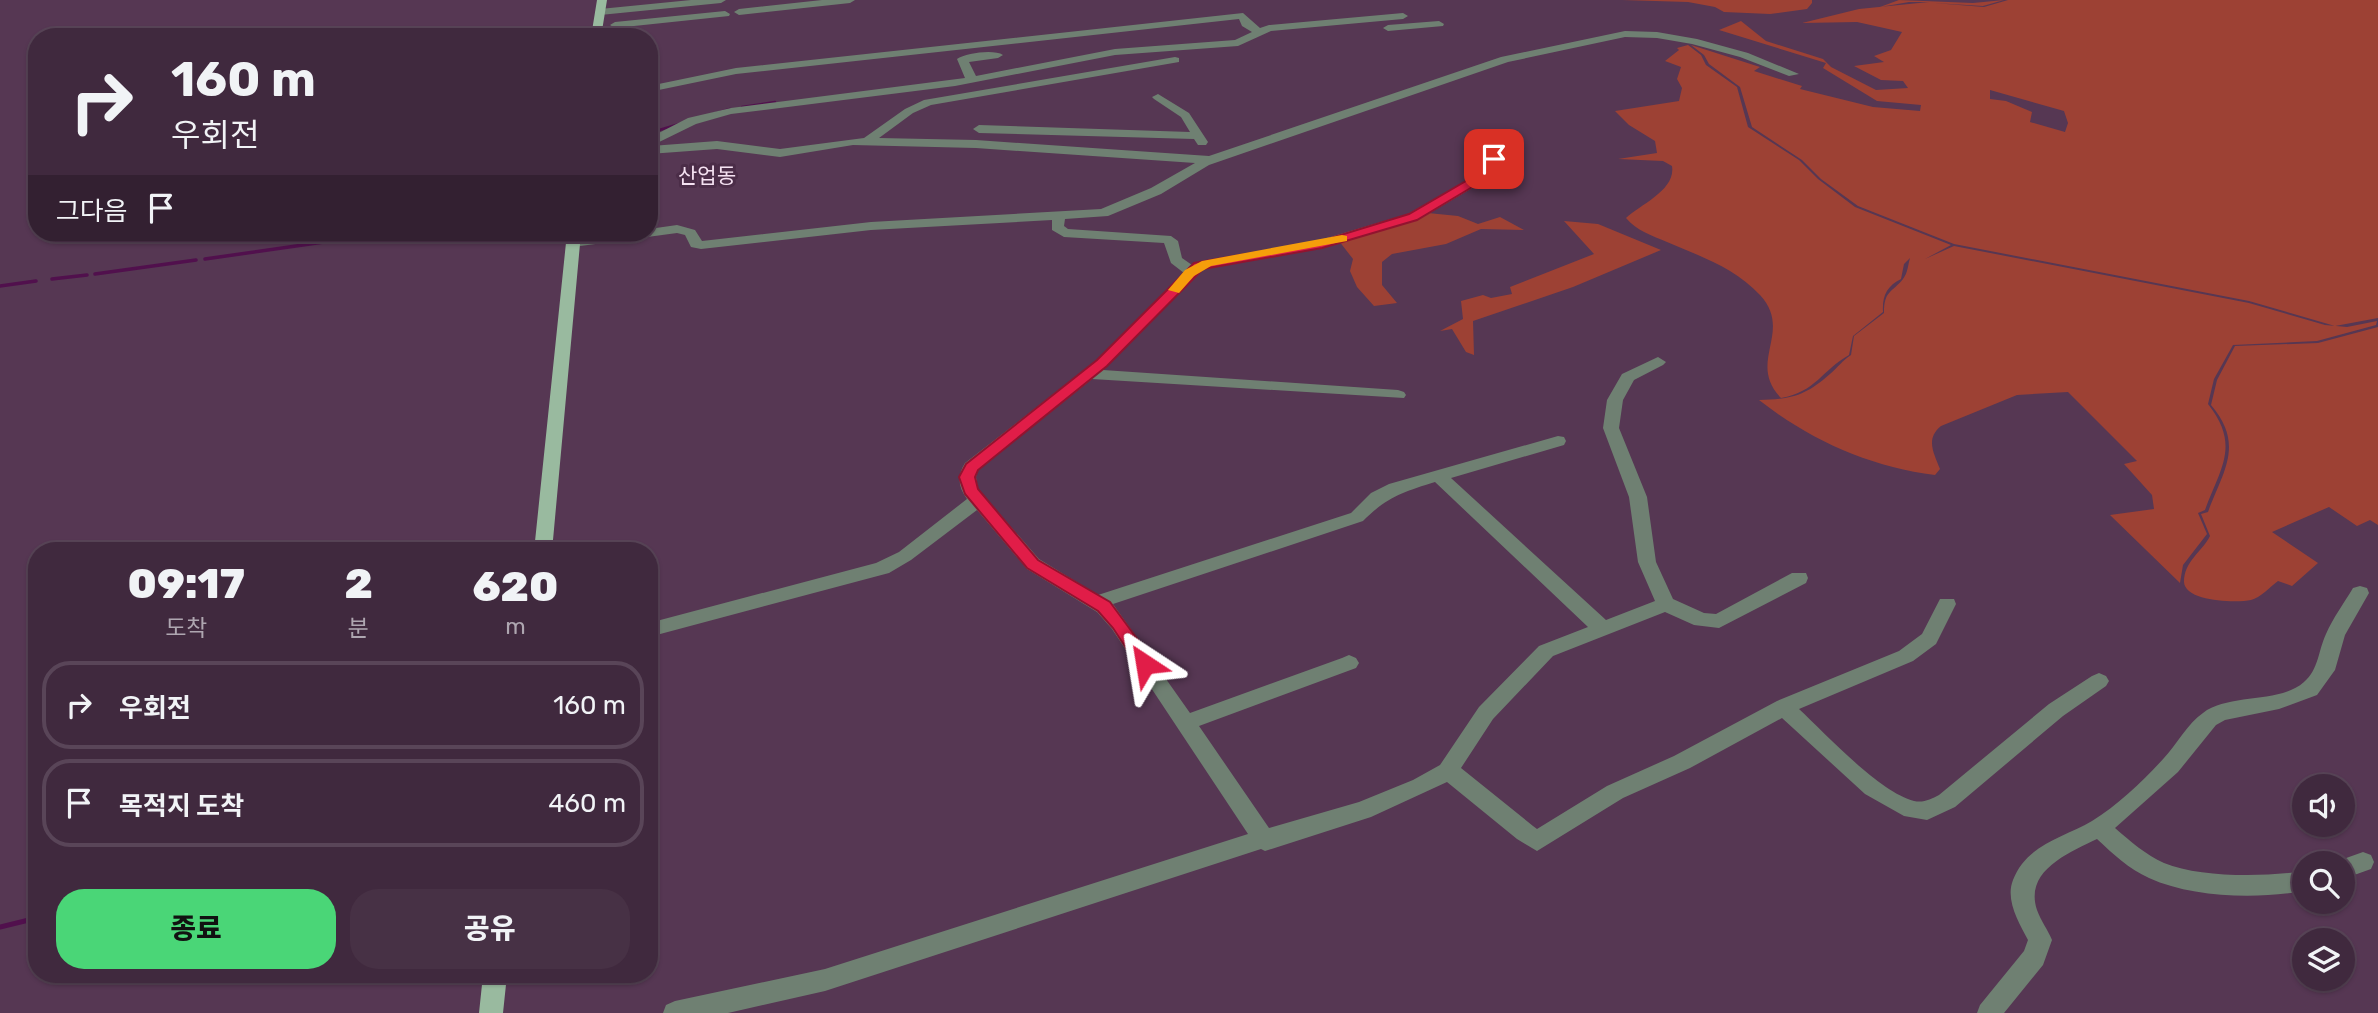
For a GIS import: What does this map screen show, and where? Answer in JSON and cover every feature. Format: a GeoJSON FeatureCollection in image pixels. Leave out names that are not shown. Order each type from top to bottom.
{"type":"FeatureCollection","features":[{"type":"Feature","properties":{"kind":"main road"},"geometry":{"type":"LineString","coordinates":[[597,28],[602,0]]}},
{"type":"Feature","properties":{"kind":"main road"},"geometry":{"type":"LineString","coordinates":[[544,542],[574,242]]}},
{"type":"Feature","properties":{"kind":"main road"},"geometry":{"type":"LineString","coordinates":[[491,1013],[494,983]]}},
{"type":"Feature","properties":{"kind":"street"},"geometry":{"type":"LineString","coordinates":[[600,12],[721,0]]}},
{"type":"Feature","properties":{"kind":"street"},"geometry":{"type":"LineString","coordinates":[[739,12],[850,0]]}},
{"type":"Feature","properties":{"kind":"street"},"geometry":{"type":"LineString","coordinates":[[615,25],[725,14]]}},
{"type":"Feature","properties":{"kind":"street"},"geometry":{"type":"LineString","coordinates":[[658,87],[736,71],[1243,16],[1246,24],[1257,31]]}},
{"type":"Feature","properties":{"kind":"street"},"geometry":{"type":"LineString","coordinates":[[1238,43],[1257,31],[1403,16]]}},
{"type":"Feature","properties":{"kind":"street"},"geometry":{"type":"LineString","coordinates":[[658,138],[714,114],[972,80],[1115,52],[1439,24]]}},
{"type":"Feature","properties":{"kind":"street"},"geometry":{"type":"LineString","coordinates":[[658,231],[688,230],[693,234],[696,244],[701,245],[871,226],[1059,218],[1118,209],[1204,160],[1505,59],[1625,34],[1657,35],[1693,41],[1794,74]]}},
{"type":"Feature","properties":{"kind":"street"},"geometry":{"type":"LineString","coordinates":[[972,80],[962,59],[1035,50],[1032,43],[1040,40]]}},
{"type":"Feature","properties":{"kind":"street"},"geometry":{"type":"LineString","coordinates":[[866,142],[909,111],[928,102],[1175,60]]}},
{"type":"Feature","properties":{"kind":"street"},"geometry":{"type":"LineString","coordinates":[[1158,97],[1185,115],[1202,139],[1204,160]]}},
{"type":"Feature","properties":{"kind":"street"},"geometry":{"type":"LineString","coordinates":[[979,128],[1198,136]]}},
{"type":"Feature","properties":{"kind":"street"},"geometry":{"type":"LineString","coordinates":[[658,149],[717,145],[780,153],[866,142],[976,144],[1204,160]]}},
{"type":"Feature","properties":{"kind":"street"},"geometry":{"type":"LineString","coordinates":[[1265,841],[1119,624],[1104,607],[1032,564],[970,491],[967,477],[971,467],[1090,374],[1192,271],[1207,263],[1322,244],[1413,217],[1475,181],[1503,145]]}},
{"type":"Feature","properties":{"kind":"street"},"geometry":{"type":"LineString","coordinates":[[1059,218],[1057,228],[1063,233],[1166,239],[1171,242],[1176,263],[1192,271]]}},
{"type":"Feature","properties":{"kind":"street"},"geometry":{"type":"LineString","coordinates":[[1658,362],[1628,377],[1615,400],[1611,428],[1617,451],[1638,497],[1647,562],[1666,604],[1701,620],[1719,621],[1799,578]]}},
{"type":"Feature","properties":{"kind":"street"},"geometry":{"type":"LineString","coordinates":[[1090,374],[1398,395]]}},
{"type":"Feature","properties":{"kind":"street"},"geometry":{"type":"LineString","coordinates":[[1104,607],[1104,600],[1357,517],[1386,493],[1558,441]]}},
{"type":"Feature","properties":{"kind":"street"},"geometry":{"type":"LineString","coordinates":[[1439,476],[1602,628]]}},
{"type":"Feature","properties":{"kind":"street"},"geometry":{"type":"LineString","coordinates":[[658,628],[882,568],[905,556],[978,500]]}},
{"type":"Feature","properties":{"kind":"street"},"geometry":{"type":"LineString","coordinates":[[1989,1013],[2034,957],[2040,940],[2025,910],[2023,883],[2038,862],[2057,847],[2099,828],[2170,766],[2209,719],[2221,713],[2279,701],[2310,689],[2325,670],[2335,635],[2360,593]]}},
{"type":"Feature","properties":{"kind":"street"},"geometry":{"type":"LineString","coordinates":[[675,1013],[825,980],[1195,859],[1265,841],[1363,810],[1421,786],[1448,771],[1486,713],[1546,651],[1602,628],[1626,622],[1666,604]]}},
{"type":"Feature","properties":{"kind":"street"},"geometry":{"type":"LineString","coordinates":[[1448,771],[1471,785],[1517,828],[1537,841],[1615,792],[1682,762],[1784,707],[1906,656],[1929,639],[1947,604]]}},
{"type":"Feature","properties":{"kind":"street"},"geometry":{"type":"LineString","coordinates":[[1184,723],[1349,663]]}},
{"type":"Feature","properties":{"kind":"street"},"geometry":{"type":"LineString","coordinates":[[1784,707],[1866,784],[1905,808],[1926,811],[1947,802],[2056,710],[2099,681]]}},
{"type":"Feature","properties":{"kind":"street"},"geometry":{"type":"LineString","coordinates":[[2099,828],[2127,852],[2161,872],[2207,881],[2292,881]]}},
{"type":"Feature","properties":{"kind":"shaded area"},"geometry":{"type":"Polygon","coordinates":[[[1622,0],[1812,0],[1812,3],[1807,9],[1770,14],[1724,12],[1715,7],[1688,2],[1622,0]]]}},
{"type":"Feature","properties":{"kind":"shaded area"},"geometry":{"type":"Polygon","coordinates":[[[1899,0],[1973,3],[2004,0],[1983,6],[1934,3],[1984,7],[2008,0],[2378,0],[2378,318],[2335,326],[2249,301],[1954,244],[1858,206],[1821,179],[1802,160],[1752,127],[1740,87],[1709,64],[1704,55],[1691,45],[1760,67],[1754,71],[1802,86],[1800,89],[1873,107],[1920,111],[1921,105],[1877,101],[1823,68],[1826,63],[1719,30],[1741,21],[1766,41],[1823,59],[1831,67],[1876,90],[1908,88],[1903,81],[1881,80],[1854,66],[1884,62],[1874,56],[1891,50],[1902,32],[1857,22],[1802,23],[1859,9],[1880,7],[1899,0]],[[1909,2],[1881,7],[1929,2],[1909,2]],[[1990,90],[1990,99],[2006,101],[2032,112],[2030,122],[2065,132],[2068,123],[2064,111],[1990,90]]]}},
{"type":"Feature","properties":{"kind":"shaded area"},"geometry":{"type":"Polygon","coordinates":[[[1688,45],[1701,55],[1706,65],[1737,87],[1748,127],[1799,160],[1818,179],[1855,207],[1951,245],[1925,259],[1954,246],[2249,303],[2325,325],[2347,327],[2377,321],[2376,325],[2317,341],[2233,345],[2214,379],[2208,404],[2224,432],[2225,457],[2205,510],[2198,513],[2207,534],[2183,565],[2180,583],[2110,515],[2154,509],[2152,495],[2124,464],[2137,461],[2068,392],[2017,395],[1941,426],[1932,441],[1940,469],[1935,475],[1887,466],[1864,458],[1820,439],[1759,400],[1780,399],[1805,392],[1851,355],[1854,336],[1884,313],[1887,296],[1905,277],[1910,258],[1904,264],[1901,279],[1886,292],[1883,312],[1853,336],[1849,355],[1811,386],[1781,398],[1771,385],[1768,372],[1773,322],[1760,295],[1728,270],[1645,232],[1626,218],[1663,189],[1672,175],[1672,166],[1663,161],[1618,159],[1657,153],[1655,141],[1629,125],[1615,111],[1679,101],[1682,88],[1677,79],[1681,67],[1665,61],[1679,50],[1677,48],[1688,45]]]}},
{"type":"Feature","properties":{"kind":"shaded area"},"geometry":{"type":"Polygon","coordinates":[[[1428,213],[1458,216],[1478,224],[1500,217],[1524,230],[1481,229],[1446,244],[1392,254],[1382,262],[1382,285],[1397,303],[1374,306],[1357,287],[1350,271],[1353,259],[1339,241],[1428,213]]]}},
{"type":"Feature","properties":{"kind":"shaded area"},"geometry":{"type":"Polygon","coordinates":[[[1564,221],[1598,224],[1661,250],[1573,287],[1473,321],[1474,355],[1466,352],[1452,329],[1440,331],[1463,319],[1461,301],[1483,295],[1491,298],[1512,294],[1510,287],[1594,254],[1564,221]]]}},
{"type":"Feature","properties":{"kind":"shaded area"},"geometry":{"type":"Polygon","coordinates":[[[2378,327],[2378,525],[2370,520],[2357,526],[2329,507],[2272,532],[2318,563],[2292,586],[2278,581],[2258,597],[2244,601],[2213,600],[2193,594],[2184,582],[2185,575],[2190,562],[2210,536],[2201,514],[2208,512],[2228,458],[2227,433],[2211,405],[2217,380],[2235,346],[2318,343],[2378,327]]]}},
{"type":"Feature","properties":{"kind":"waterway"},"geometry":{"type":"LineString","coordinates":[[742,107],[775,102]]}},
{"type":"Feature","properties":{"kind":"waterway"},"geometry":{"type":"LineString","coordinates":[[658,130],[730,109]]}},
{"type":"Feature","properties":{"kind":"waterway"},"geometry":{"type":"LineString","coordinates":[[205,259],[324,242]]}},
{"type":"Feature","properties":{"kind":"waterway"},"geometry":{"type":"LineString","coordinates":[[95,274],[196,260]]}},
{"type":"Feature","properties":{"kind":"waterway"},"geometry":{"type":"LineString","coordinates":[[52,279],[87,275]]}},
{"type":"Feature","properties":{"kind":"waterway"},"geometry":{"type":"LineString","coordinates":[[0,286],[36,281]]}},
{"type":"Feature","properties":{"kind":"waterway"},"geometry":{"type":"LineString","coordinates":[[0,927],[28,920]]}},
{"type":"Feature","properties":{"kind":"slow traffic"},"geometry":{"type":"LineString","coordinates":[[1175,290],[1190,273],[1207,263],[1322,244],[1342,238]]}},
{"type":"Feature","properties":{"kind":"district","name":"산업동"},"geometry":{"type":"Point","coordinates":[707,175]}},
{"type":"Feature","properties":{"kind":"route"},"geometry":{"type":"LineString","coordinates":[[1145,664],[1119,624],[1104,607],[1032,564],[970,491],[967,477],[971,467],[1102,363],[1199,266],[1322,244],[1413,217],[1475,181],[1494,159]]}}]}
